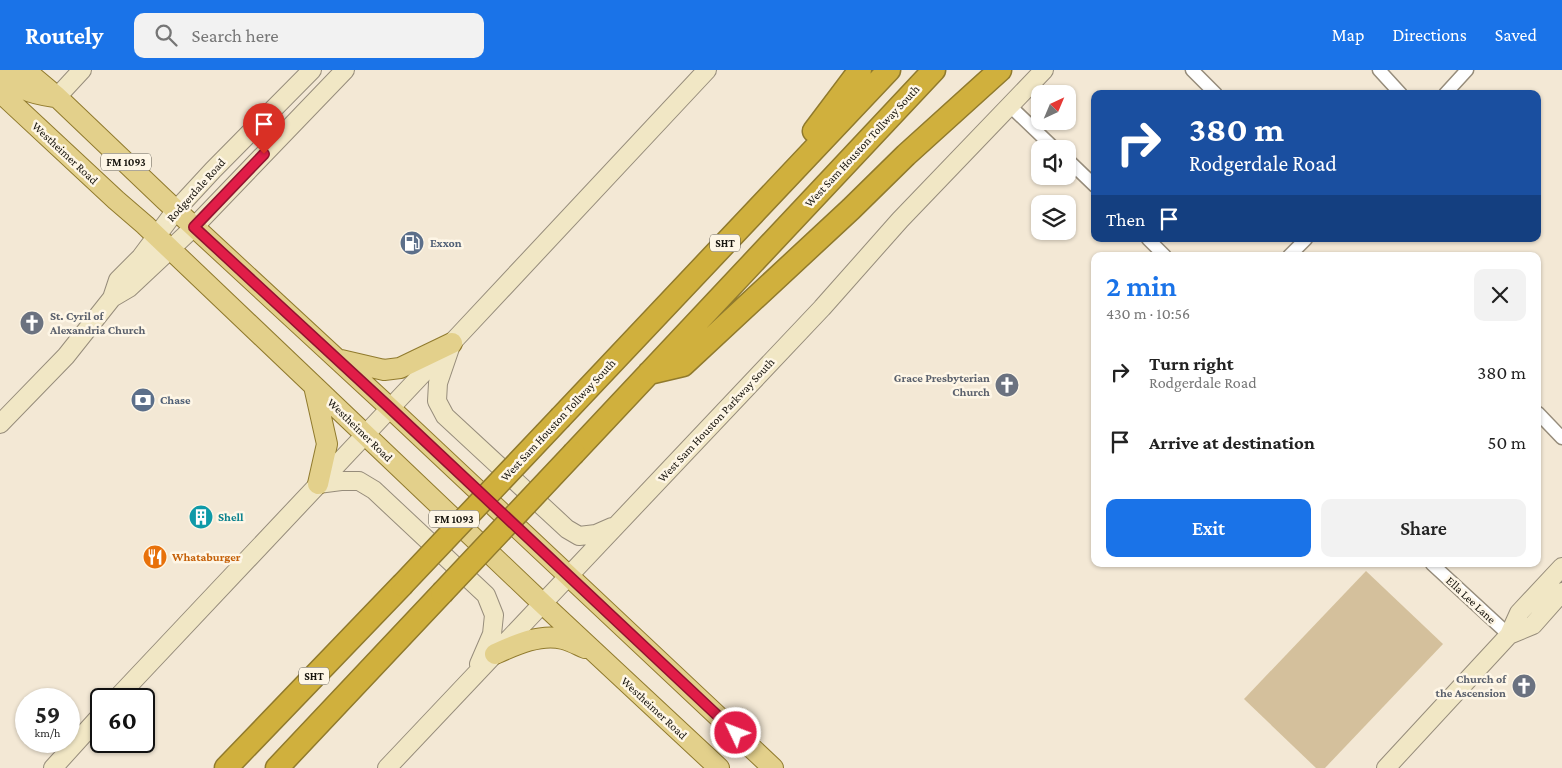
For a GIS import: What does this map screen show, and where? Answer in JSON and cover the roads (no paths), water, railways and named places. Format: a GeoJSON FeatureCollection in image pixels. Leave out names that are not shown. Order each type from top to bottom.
{"type":"FeatureCollection","features":[{"type":"Feature","properties":{"kind":"highway"},"geometry":{"type":"LineString","coordinates":[[752,215],[860,70]]}},
{"type":"Feature","properties":{"kind":"highway","name":"West Sam Houston Tollway South"},"geometry":{"type":"LineString","coordinates":[[226,768],[402,585],[889,70]]}},
{"type":"Feature","properties":{"kind":"highway","name":"West Sam Houston Tollway South"},"geometry":{"type":"LineString","coordinates":[[277,768],[934,70]]}},
{"type":"Feature","properties":{"kind":"highway"},"geometry":{"type":"LineString","coordinates":[[649,373],[683,365],[851,209],[906,155],[1000,70]]}},
{"type":"Feature","properties":{"kind":"main road"},"geometry":{"type":"LineString","coordinates":[[1,70],[26,91],[57,97],[82,70]]}},
{"type":"Feature","properties":{"kind":"main road"},"geometry":{"type":"LineString","coordinates":[[314,70],[331,85]]}},
{"type":"Feature","properties":{"kind":"main road","name":"Rodgerdale Road"},"geometry":{"type":"LineString","coordinates":[[164,242],[176,210],[213,170],[314,70]]}},
{"type":"Feature","properties":{"kind":"main road","name":"Rodgerdale Road"},"geometry":{"type":"LineString","coordinates":[[0,424],[66,356],[112,298],[118,280],[141,256],[194,227],[345,70]]}},
{"type":"Feature","properties":{"kind":"main road"},"geometry":{"type":"LineString","coordinates":[[126,688],[707,70]]}},
{"type":"Feature","properties":{"kind":"main road","name":"West Sam Houston Parkway South"},"geometry":{"type":"LineString","coordinates":[[387,768],[822,308],[900,220],[1044,70]]}},
{"type":"Feature","properties":{"kind":"main road","name":"FM 1093"},"geometry":{"type":"LineString","coordinates":[[34,73],[194,227],[570,576],[773,768]]}},
{"type":"Feature","properties":{"kind":"main road","name":"Westheimer Road"},"geometry":{"type":"LineString","coordinates":[[0,92],[164,242],[543,604],[720,768]]}},
{"type":"Feature","properties":{"kind":"main road"},"geometry":{"type":"LineString","coordinates":[[338,360],[384,370],[400,368],[452,343]]}},
{"type":"Feature","properties":{"kind":"main road"},"geometry":{"type":"LineString","coordinates":[[452,343],[438,383],[436,401],[445,416],[567,529],[579,536],[596,534],[617,526]]}},
{"type":"Feature","properties":{"kind":"main road"},"geometry":{"type":"LineString","coordinates":[[314,386],[327,444],[318,484]]}},
{"type":"Feature","properties":{"kind":"main road"},"geometry":{"type":"LineString","coordinates":[[318,484],[359,481],[374,490],[486,595],[494,615],[492,634],[475,674]]}},
{"type":"Feature","properties":{"kind":"main road"},"geometry":{"type":"LineString","coordinates":[[1386,768],[1509,635],[1519,613],[1562,567]]}},
{"type":"Feature","properties":{"kind":"main road"},"geometry":{"type":"LineString","coordinates":[[1509,635],[1533,625],[1562,592]]}},
{"type":"Feature","properties":{"kind":"main road"},"geometry":{"type":"LineString","coordinates":[[495,654],[520,643],[549,639],[563,639],[594,652]]}},
{"type":"Feature","properties":{"kind":"main road"},"geometry":{"type":"LineString","coordinates":[[53,768],[90,726]]}},
{"type":"Feature","properties":{"kind":"street"},"geometry":{"type":"LineString","coordinates":[[1192,70],[1212,90]]}},
{"type":"Feature","properties":{"kind":"street"},"geometry":{"type":"LineString","coordinates":[[1379,70],[1397,90]]}},
{"type":"Feature","properties":{"kind":"street"},"geometry":{"type":"LineString","coordinates":[[1449,90],[1467,70]]}},
{"type":"Feature","properties":{"kind":"street"},"geometry":{"type":"LineString","coordinates":[[1010,106],[1046,140]]}},
{"type":"Feature","properties":{"kind":"street"},"geometry":{"type":"LineString","coordinates":[[1076,168],[1091,182]]}},
{"type":"Feature","properties":{"kind":"street"},"geometry":{"type":"LineString","coordinates":[[1151,242],[1161,252]]}},
{"type":"Feature","properties":{"kind":"street"},"geometry":{"type":"LineString","coordinates":[[1293,252],[1303,242]]}},
{"type":"Feature","properties":{"kind":"street"},"geometry":{"type":"LineString","coordinates":[[1541,416],[1562,438]]}},
{"type":"Feature","properties":{"kind":"street","name":"Ella Lee Lane"},"geometry":{"type":"LineString","coordinates":[[1435,567],[1509,635]]}},
{"type":"Feature","properties":{"kind":"place","name":"Exxon"},"geometry":{"type":"Point","coordinates":[412,243]}},
{"type":"Feature","properties":{"kind":"place","name":"St. Cyril of Alexandria Church"},"geometry":{"type":"Point","coordinates":[32,323]}},
{"type":"Feature","properties":{"kind":"place","name":"Grace Presbyterian Church"},"geometry":{"type":"Point","coordinates":[1007,385]}},
{"type":"Feature","properties":{"kind":"place","name":"Chase"},"geometry":{"type":"Point","coordinates":[143,400]}},
{"type":"Feature","properties":{"kind":"place","name":"Shell"},"geometry":{"type":"Point","coordinates":[201,517]}},
{"type":"Feature","properties":{"kind":"place","name":"Whataburger"},"geometry":{"type":"Point","coordinates":[155,557]}},
{"type":"Feature","properties":{"kind":"place","name":"Church of the Ascension"},"geometry":{"type":"Point","coordinates":[1524,686]}}]}
